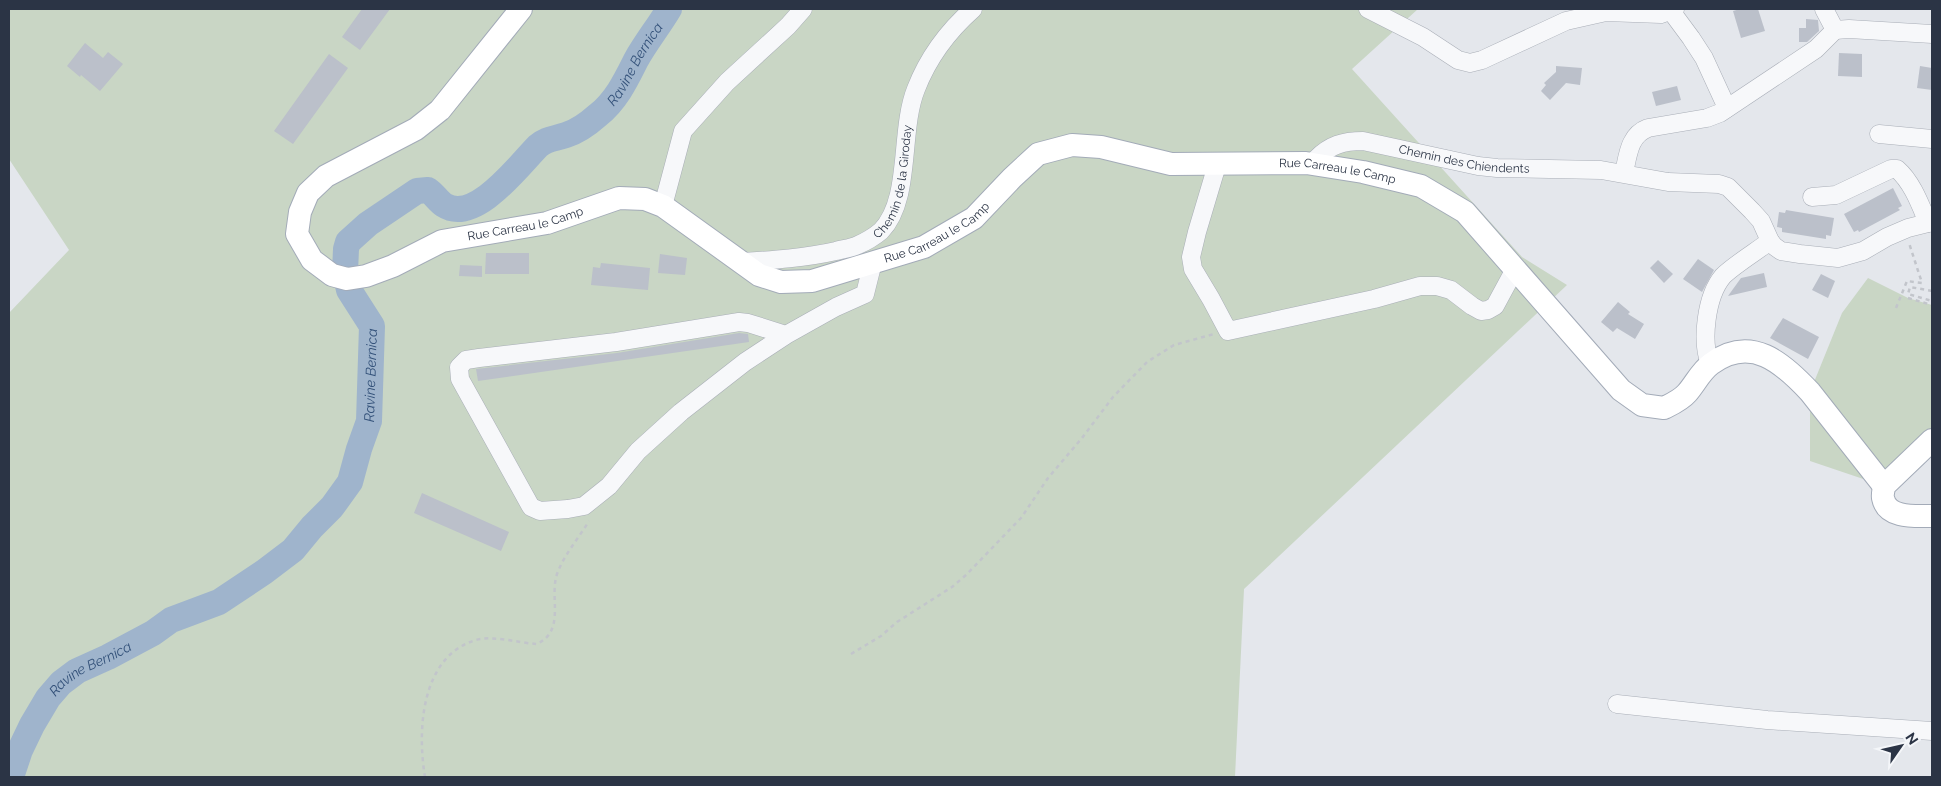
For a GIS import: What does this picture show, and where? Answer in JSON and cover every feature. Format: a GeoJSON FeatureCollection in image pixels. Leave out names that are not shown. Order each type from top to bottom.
{"type":"FeatureCollection","features":[{"type":"Feature","properties":{"kind":"main road","name":"Rue Carreau le Camp"},"geometry":{"type":"LineString","coordinates":[[521,9],[440,110],[416,129],[326,176],[308,193],[300,212],[297,234],[312,260],[332,275],[347,279],[366,276],[393,266],[442,241],[547,223],[619,198],[645,199],[664,206],[759,275],[781,282],[812,281],[924,247],[974,218],[1038,154],[1072,145],[1101,147],[1171,164],[1306,163],[1363,172],[1421,186],[1465,212],[1621,390],[1642,405],[1664,408],[1685,395],[1710,364],[1728,354],[1752,352],[1774,359],[1797,378],[1810,392],[1884,486]]}},
{"type":"Feature","properties":{"kind":"main road"},"geometry":{"type":"LineString","coordinates":[[1932,440],[1884,486],[1883,498],[1891,511],[1906,516],[1932,516]]}},
{"type":"Feature","properties":{"kind":"street"},"geometry":{"type":"LineString","coordinates":[[664,206],[683,132],[728,82],[788,26],[802,9]]}},
{"type":"Feature","properties":{"kind":"street","name":"Chemin de la Giroday"},"geometry":{"type":"LineString","coordinates":[[742,262],[817,255],[857,246],[880,232],[894,213],[901,188],[906,132],[916,90],[933,55],[958,22],[973,9]]}},
{"type":"Feature","properties":{"kind":"street"},"geometry":{"type":"LineString","coordinates":[[1368,9],[1422,37],[1458,60],[1470,63],[1482,60],[1566,21],[1606,12],[1661,14],[1673,10],[1704,58],[1727,108]]}},
{"type":"Feature","properties":{"kind":"street"},"geometry":{"type":"LineString","coordinates":[[1824,9],[1835,30]]}},
{"type":"Feature","properties":{"kind":"street"},"geometry":{"type":"LineString","coordinates":[[1624,173],[1633,138],[1639,131],[1707,118],[1727,108],[1816,49],[1835,30],[1849,29],[1932,34]]}},
{"type":"Feature","properties":{"kind":"street"},"geometry":{"type":"LineString","coordinates":[[1879,134],[1932,138]]}},
{"type":"Feature","properties":{"kind":"street","name":"Chemin des Chiendents"},"geometry":{"type":"LineString","coordinates":[[1315,165],[1316,159],[1322,152],[1333,146],[1347,141],[1363,141],[1478,166],[1601,170],[1624,173],[1644,179],[1719,184],[1728,188],[1761,221],[1770,241]]}},
{"type":"Feature","properties":{"kind":"street"},"geometry":{"type":"LineString","coordinates":[[1218,165],[1191,257],[1193,270],[1228,331],[1374,299],[1420,286],[1437,286],[1450,290],[1481,311],[1488,310],[1495,306],[1515,269]]}},
{"type":"Feature","properties":{"kind":"street"},"geometry":{"type":"LineString","coordinates":[[1710,364],[1705,352],[1710,301],[1723,276],[1770,241],[1781,251],[1838,258],[1863,251],[1886,237],[1930,222],[1904,175],[1897,169],[1892,169],[1836,195],[1812,197]]}},
{"type":"Feature","properties":{"kind":"street"},"geometry":{"type":"LineString","coordinates":[[786,335],[739,322],[616,342],[466,360],[459,367],[460,379],[531,507],[540,511],[584,506],[609,486],[638,451],[682,412],[745,362],[786,335],[836,307],[865,294],[873,262]]}},
{"type":"Feature","properties":{"kind":"street"},"geometry":{"type":"LineString","coordinates":[[1617,704],[1767,720],[1932,731]]}},
{"type":"Feature","properties":{"kind":"path"},"geometry":{"type":"LineString","coordinates":[[1896,308],[1905,289],[1906,281],[1922,282],[1905,230]]}},
{"type":"Feature","properties":{"kind":"path"},"geometry":{"type":"LineString","coordinates":[[1905,289],[1909,290],[1910,287],[1932,291]]}},
{"type":"Feature","properties":{"kind":"path"},"geometry":{"type":"LineString","coordinates":[[1909,290],[1908,294],[1932,301]]}},
{"type":"Feature","properties":{"kind":"path"},"geometry":{"type":"LineString","coordinates":[[1908,298],[1932,305]]}},
{"type":"Feature","properties":{"kind":"path"},"geometry":{"type":"LineString","coordinates":[[851,654],[881,636],[897,622],[952,587],[966,575],[1021,518],[1048,478],[1113,397],[1147,362],[1174,345],[1228,331]]}},
{"type":"Feature","properties":{"kind":"path"},"geometry":{"type":"LineString","coordinates":[[425,777],[421,755],[421,728],[427,697],[439,667],[450,653],[478,639],[537,644],[545,640],[551,630],[556,611],[556,577],[563,561],[596,509],[598,496]]}},
{"type":"Feature","properties":{"kind":"green space"},"geometry":{"type":"Polygon","coordinates":[[[9,9],[1418,9],[1352,69],[1522,257],[1567,285],[1244,589],[1235,777],[9,777],[9,313],[69,250],[9,159],[9,9]]]}},
{"type":"Feature","properties":{"kind":"green space"},"geometry":{"type":"Polygon","coordinates":[[[1868,278],[1908,298],[1932,305],[1932,440],[1884,486],[1810,461],[1810,392],[1842,313],[1868,278]]]}},
{"type":"Feature","properties":{"kind":"building"},"geometry":{"type":"Polygon","coordinates":[[[362,9],[390,9],[360,50],[342,37],[362,9]]]}},
{"type":"Feature","properties":{"kind":"building"},"geometry":{"type":"Polygon","coordinates":[[[1758,9],[1765,31],[1741,38],[1733,11],[1758,9]]]}},
{"type":"Feature","properties":{"kind":"building"},"geometry":{"type":"Polygon","coordinates":[[[1806,19],[1818,20],[1819,31],[1807,42],[1799,42],[1799,28],[1806,28],[1806,19]]]}},
{"type":"Feature","properties":{"kind":"building"},"geometry":{"type":"Polygon","coordinates":[[[85,43],[103,58],[108,52],[123,64],[100,91],[67,66],[85,43]]]}},
{"type":"Feature","properties":{"kind":"building"},"geometry":{"type":"Polygon","coordinates":[[[1839,53],[1862,54],[1862,77],[1838,76],[1839,53]]]}},
{"type":"Feature","properties":{"kind":"building"},"geometry":{"type":"Polygon","coordinates":[[[329,54],[348,68],[293,144],[274,131],[329,54]]]}},
{"type":"Feature","properties":{"kind":"building"},"geometry":{"type":"Polygon","coordinates":[[[1556,66],[1582,68],[1580,85],[1566,83],[1550,100],[1541,91],[1546,85],[1544,83],[1556,72],[1556,66]]]}},
{"type":"Feature","properties":{"kind":"building"},"geometry":{"type":"Polygon","coordinates":[[[1920,66],[1932,68],[1932,90],[1917,88],[1920,66]]]}},
{"type":"Feature","properties":{"kind":"building"},"geometry":{"type":"Polygon","coordinates":[[[1677,86],[1681,100],[1656,106],[1652,92],[1677,86]]]}},
{"type":"Feature","properties":{"kind":"building"},"geometry":{"type":"Polygon","coordinates":[[[1893,188],[1902,206],[1898,208],[1900,210],[1859,232],[1858,230],[1854,232],[1844,214],[1893,188]]]}},
{"type":"Feature","properties":{"kind":"building"},"geometry":{"type":"Polygon","coordinates":[[[1786,210],[1834,218],[1831,236],[1826,235],[1826,239],[1782,232],[1782,228],[1777,227],[1779,212],[1785,213],[1786,210]]]}},
{"type":"Feature","properties":{"kind":"building"},"geometry":{"type":"Polygon","coordinates":[[[486,253],[529,253],[529,274],[485,274],[486,253]]]}},
{"type":"Feature","properties":{"kind":"building"},"geometry":{"type":"Polygon","coordinates":[[[660,254],[687,258],[685,275],[658,273],[660,254]]]}},
{"type":"Feature","properties":{"kind":"building"},"geometry":{"type":"Polygon","coordinates":[[[1698,259],[1714,270],[1702,292],[1683,279],[1698,259]]]}},
{"type":"Feature","properties":{"kind":"building"},"geometry":{"type":"Polygon","coordinates":[[[1658,260],[1673,274],[1664,283],[1650,268],[1658,260]]]}},
{"type":"Feature","properties":{"kind":"building"},"geometry":{"type":"Polygon","coordinates":[[[601,263],[650,268],[648,290],[591,285],[593,267],[600,268],[601,263]]]}},
{"type":"Feature","properties":{"kind":"building"},"geometry":{"type":"Polygon","coordinates":[[[460,265],[482,266],[482,277],[459,276],[460,265]]]}},
{"type":"Feature","properties":{"kind":"building"},"geometry":{"type":"Polygon","coordinates":[[[1764,273],[1767,287],[1728,296],[1741,278],[1764,273]]]}},
{"type":"Feature","properties":{"kind":"building"},"geometry":{"type":"Polygon","coordinates":[[[1821,274],[1835,281],[1828,298],[1812,290],[1821,274]]]}},
{"type":"Feature","properties":{"kind":"building"},"geometry":{"type":"Polygon","coordinates":[[[1618,302],[1630,312],[1628,314],[1644,324],[1635,339],[1617,328],[1613,332],[1601,322],[1618,302]]]}},
{"type":"Feature","properties":{"kind":"building"},"geometry":{"type":"Polygon","coordinates":[[[1783,318],[1819,337],[1808,359],[1770,338],[1783,318]]]}},
{"type":"Feature","properties":{"kind":"building"},"geometry":{"type":"Polygon","coordinates":[[[739,333],[748,334],[749,342],[478,381],[476,369],[617,353],[739,333]]]}},
{"type":"Feature","properties":{"kind":"building"},"geometry":{"type":"Polygon","coordinates":[[[422,493],[509,532],[501,551],[414,513],[422,493]]]}},
{"type":"Feature","properties":{"kind":"waterway","name":"Ravine Bernica"},"geometry":{"type":"LineString","coordinates":[[11,777],[20,750],[32,725],[48,698],[61,683],[77,671],[153,633],[171,620],[219,602],[264,572],[293,550],[332,507],[350,482],[369,421],[372,326],[349,290],[345,272],[348,242],[368,224],[417,191],[428,190],[444,205],[456,209],[469,207],[483,200],[509,178],[541,143],[574,132],[587,124],[610,103],[620,90],[640,53],[669,9]]}}]}
